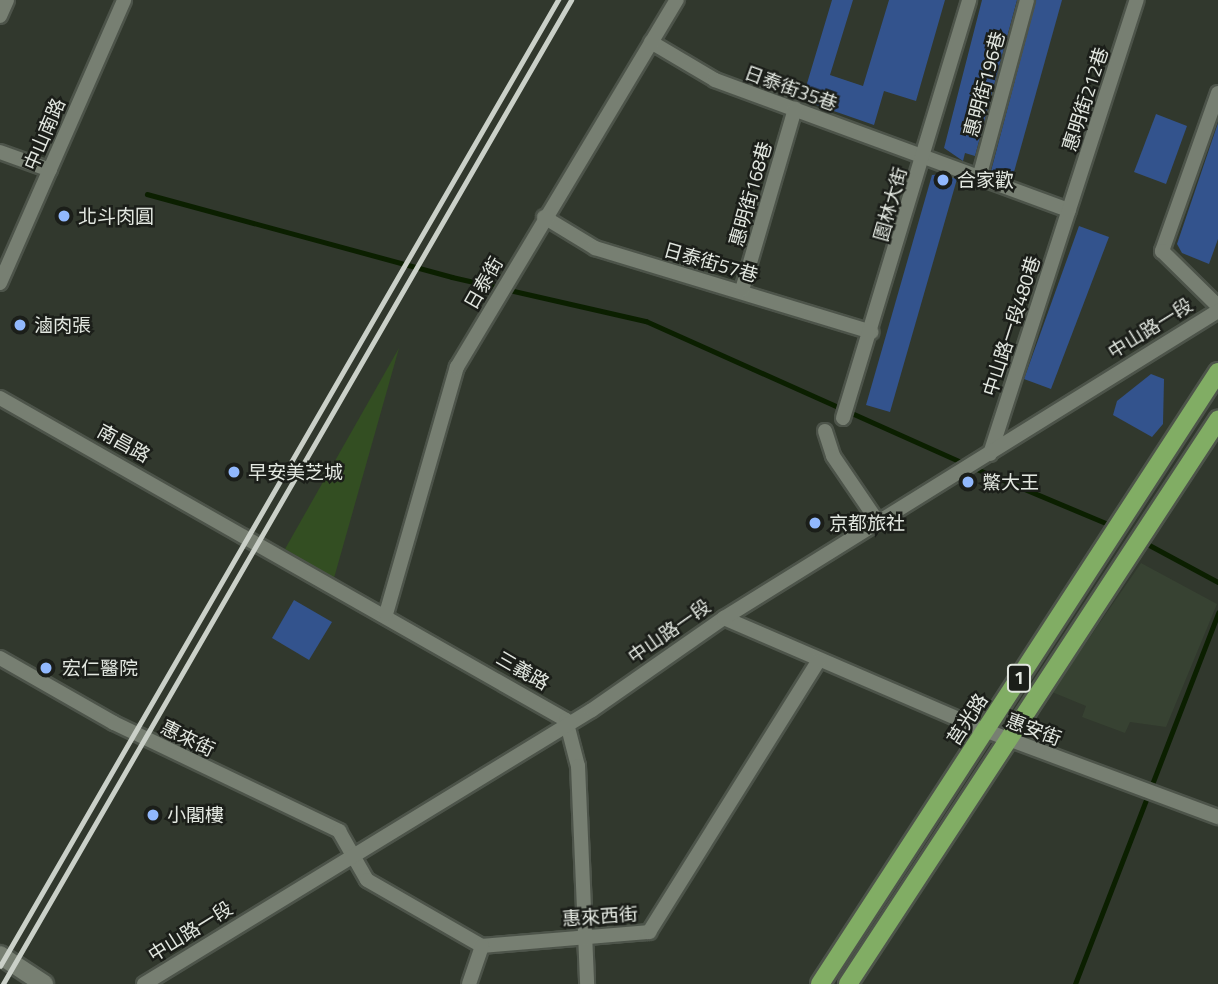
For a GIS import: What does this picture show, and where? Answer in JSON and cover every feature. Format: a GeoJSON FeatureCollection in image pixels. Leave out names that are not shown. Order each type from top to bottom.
{"type":"FeatureCollection","features":[{"type":"Feature","properties":{"kind":"main road","name":"莒光路"},"geometry":{"type":"LineString","coordinates":[[820,984],[1218,372]]}},
{"type":"Feature","properties":{"kind":"main road","name":"1"},"geometry":{"type":"LineString","coordinates":[[848,984],[1218,420]]}},
{"type":"Feature","properties":{"kind":"street"},"geometry":{"type":"LineString","coordinates":[[0,16],[7,0]]}},
{"type":"Feature","properties":{"kind":"street","name":"中山南路"},"geometry":{"type":"LineString","coordinates":[[0,283],[124,0]]}},
{"type":"Feature","properties":{"kind":"street","name":"日泰街"},"geometry":{"type":"LineString","coordinates":[[386,614],[444,397],[544,217],[677,0]]}},
{"type":"Feature","properties":{"kind":"street","name":"園林大街"},"geometry":{"type":"LineString","coordinates":[[843,418],[873,332],[969,0]]}},
{"type":"Feature","properties":{"kind":"street","name":"惠明街196巷"},"geometry":{"type":"LineString","coordinates":[[979,178],[1027,0]]}},
{"type":"Feature","properties":{"kind":"street","name":"惠明街212巷"},"geometry":{"type":"LineString","coordinates":[[1069,210],[1137,0]]}},
{"type":"Feature","properties":{"kind":"street","name":"日泰街35巷"},"geometry":{"type":"LineString","coordinates":[[651,43],[715,80],[1069,210]]}},
{"type":"Feature","properties":{"kind":"street"},"geometry":{"type":"LineString","coordinates":[[1218,93],[1162,251],[1218,306]]}},
{"type":"Feature","properties":{"kind":"street","name":"惠明街168巷"},"geometry":{"type":"LineString","coordinates":[[742,290],[795,109]]}},
{"type":"Feature","properties":{"kind":"street"},"geometry":{"type":"LineString","coordinates":[[0,152],[50,170]]}},
{"type":"Feature","properties":{"kind":"street","name":"中山路一段480巷"},"geometry":{"type":"LineString","coordinates":[[990,454],[1069,210]]}},
{"type":"Feature","properties":{"kind":"street","name":"日泰街57巷"},"geometry":{"type":"LineString","coordinates":[[544,217],[595,248],[742,290],[873,332]]}},
{"type":"Feature","properties":{"kind":"street","name":"中山路一段"},"geometry":{"type":"LineString","coordinates":[[144,984],[566,720],[592,710],[724,618],[1218,311]]}},
{"type":"Feature","properties":{"kind":"street","name":"南昌路"},"geometry":{"type":"LineString","coordinates":[[0,398],[228,524]]}},
{"type":"Feature","properties":{"kind":"street"},"geometry":{"type":"LineString","coordinates":[[825,431],[833,456],[878,522]]}},
{"type":"Feature","properties":{"kind":"street","name":"三義路"},"geometry":{"type":"LineString","coordinates":[[228,524],[566,720]]}},
{"type":"Feature","properties":{"kind":"street","name":"惠安街"},"geometry":{"type":"LineString","coordinates":[[724,618],[818,662],[984,730],[1218,817]]}},
{"type":"Feature","properties":{"kind":"street","name":"惠來街"},"geometry":{"type":"LineString","coordinates":[[0,658],[114,723],[339,831],[351,855]]}},
{"type":"Feature","properties":{"kind":"street","name":"惠來西街"},"geometry":{"type":"LineString","coordinates":[[482,946],[649,932],[818,662]]}},
{"type":"Feature","properties":{"kind":"street"},"geometry":{"type":"LineString","coordinates":[[566,720],[578,766],[587,984]]}},
{"type":"Feature","properties":{"kind":"street"},"geometry":{"type":"LineString","coordinates":[[351,855],[367,880],[482,946],[469,984]]}},
{"type":"Feature","properties":{"kind":"street"},"geometry":{"type":"LineString","coordinates":[[0,955],[44,984]]}},
{"type":"Feature","properties":{"kind":"shaded area"},"geometry":{"type":"Polygon","coordinates":[[[1141,563],[1217,604],[1166,727],[1130,722],[1125,733],[1082,717],[1086,706],[1052,692],[1141,563]]]}},
{"type":"Feature","properties":{"kind":"green space"},"geometry":{"type":"Polygon","coordinates":[[[399,348],[334,578],[285,549],[399,348]]]}},
{"type":"Feature","properties":{"kind":"building"},"geometry":{"type":"Polygon","coordinates":[[[832,0],[853,0],[830,75],[863,86],[889,0],[945,0],[916,101],[884,91],[874,125],[802,100],[832,0]]]}},
{"type":"Feature","properties":{"kind":"building"},"geometry":{"type":"Polygon","coordinates":[[[982,0],[1017,0],[975,156],[965,153],[963,161],[944,148],[982,0]]]}},
{"type":"Feature","properties":{"kind":"building"},"geometry":{"type":"Polygon","coordinates":[[[1036,0],[1062,0],[1012,179],[991,171],[1036,0]]]}},
{"type":"Feature","properties":{"kind":"building"},"geometry":{"type":"Polygon","coordinates":[[[1156,114],[1187,126],[1166,184],[1134,172],[1156,114]]]}},
{"type":"Feature","properties":{"kind":"building"},"geometry":{"type":"Polygon","coordinates":[[[1218,123],[1218,239],[1209,264],[1182,253],[1177,244],[1218,123]]]}},
{"type":"Feature","properties":{"kind":"building"},"geometry":{"type":"Polygon","coordinates":[[[943,174],[957,179],[890,412],[866,405],[932,175],[943,174]]]}},
{"type":"Feature","properties":{"kind":"building"},"geometry":{"type":"Polygon","coordinates":[[[1079,226],[1109,237],[1051,389],[1024,379],[1079,226]]]}},
{"type":"Feature","properties":{"kind":"building"},"geometry":{"type":"Polygon","coordinates":[[[1151,374],[1164,379],[1163,424],[1152,437],[1113,415],[1117,401],[1151,374]]]}},
{"type":"Feature","properties":{"kind":"building"},"geometry":{"type":"Polygon","coordinates":[[[294,600],[332,622],[309,660],[272,638],[294,600]]]}},
{"type":"Feature","properties":{"kind":"waterway"},"geometry":{"type":"LineString","coordinates":[[147,194],[452,277],[646,321],[964,463]]}},
{"type":"Feature","properties":{"kind":"waterway"},"geometry":{"type":"LineString","coordinates":[[972,467],[1113,526]]}},
{"type":"Feature","properties":{"kind":"waterway"},"geometry":{"type":"LineString","coordinates":[[1142,541],[1218,582]]}},
{"type":"Feature","properties":{"kind":"waterway"},"geometry":{"type":"LineString","coordinates":[[1075,984],[1218,613]]}},
{"type":"Feature","properties":{"kind":"railway"},"geometry":{"type":"LineString","coordinates":[[0,966],[558,0]]}},
{"type":"Feature","properties":{"kind":"railway"},"geometry":{"type":"LineString","coordinates":[[3,984],[571,0]]}},
{"type":"Feature","properties":{"kind":"place","name":"合家歡"},"geometry":{"type":"Point","coordinates":[943,180]}},
{"type":"Feature","properties":{"kind":"place","name":"北斗肉圓"},"geometry":{"type":"Point","coordinates":[64,216]}},
{"type":"Feature","properties":{"kind":"place","name":"滷肉張"},"geometry":{"type":"Point","coordinates":[20,325]}},
{"type":"Feature","properties":{"kind":"place","name":"早安美芝城"},"geometry":{"type":"Point","coordinates":[234,472]}},
{"type":"Feature","properties":{"kind":"place","name":"鱉大王"},"geometry":{"type":"Point","coordinates":[968,482]}},
{"type":"Feature","properties":{"kind":"place","name":"京都旅社"},"geometry":{"type":"Point","coordinates":[815,523]}},
{"type":"Feature","properties":{"kind":"place","name":"宏仁醫院"},"geometry":{"type":"Point","coordinates":[46,668]}},
{"type":"Feature","properties":{"kind":"place","name":"小閣樓"},"geometry":{"type":"Point","coordinates":[153,815]}}]}
